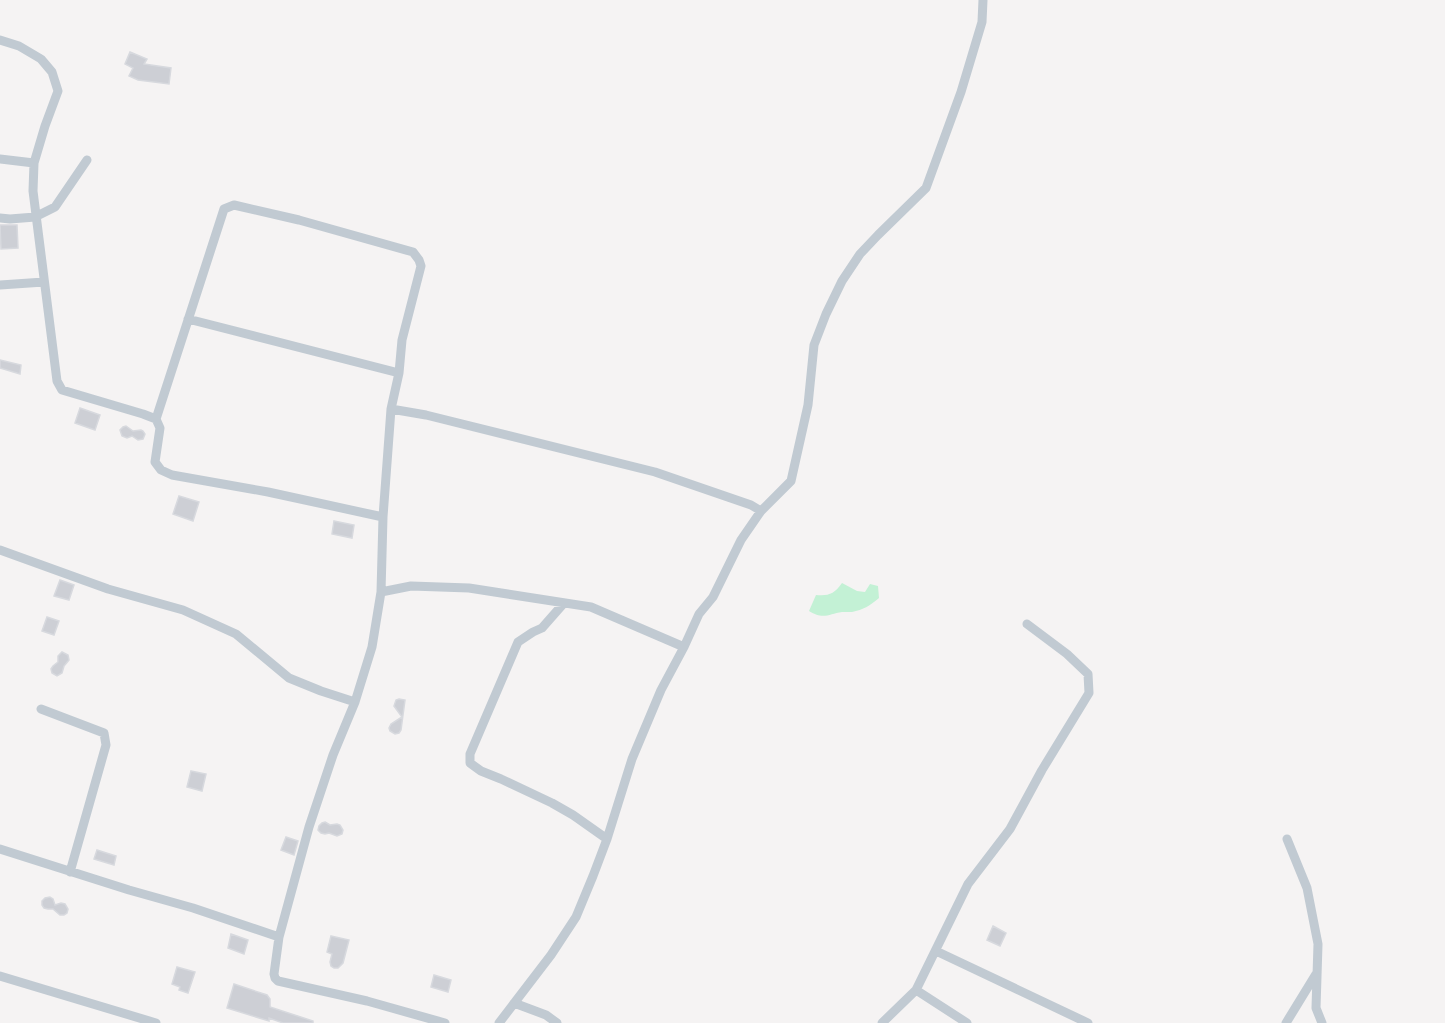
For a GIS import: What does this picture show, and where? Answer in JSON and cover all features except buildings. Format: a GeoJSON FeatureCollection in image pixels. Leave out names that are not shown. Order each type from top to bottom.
{"type":"FeatureCollection","features":[{"type":"Feature","properties":{"kind":"street"},"geometry":{"type":"LineString","coordinates":[[499,1023],[551,955],[576,916],[607,839],[632,759],[661,690],[699,614],[713,597],[741,540],[761,511],[791,481],[808,405],[814,345],[826,314],[842,281],[860,254],[926,188],[961,92],[982,22],[983,0]]}},
{"type":"Feature","properties":{"kind":"street"},"geometry":{"type":"LineString","coordinates":[[0,40],[19,46],[41,59],[52,72],[58,91],[34,163],[33,191],[57,381],[62,390],[156,419]]}},
{"type":"Feature","properties":{"kind":"street"},"geometry":{"type":"LineString","coordinates":[[0,159],[34,163]]}},
{"type":"Feature","properties":{"kind":"street"},"geometry":{"type":"LineString","coordinates":[[0,218],[35,217],[55,207],[87,160]]}},
{"type":"Feature","properties":{"kind":"street"},"geometry":{"type":"LineString","coordinates":[[382,517],[278,494],[172,475],[161,470],[155,462],[159,428],[156,419],[224,208],[234,205],[299,220],[413,252],[421,266],[402,340],[399,373],[391,409],[382,517],[381,592],[372,647],[355,702],[333,755],[309,827],[279,937],[274,974],[278,981],[367,1001],[445,1023]]}},
{"type":"Feature","properties":{"kind":"street"},"geometry":{"type":"LineString","coordinates":[[0,285],[44,282]]}},
{"type":"Feature","properties":{"kind":"street"},"geometry":{"type":"LineString","coordinates":[[188,320],[399,373]]}},
{"type":"Feature","properties":{"kind":"street"},"geometry":{"type":"LineString","coordinates":[[391,409],[426,415],[655,472],[751,505],[761,511]]}},
{"type":"Feature","properties":{"kind":"street"},"geometry":{"type":"LineString","coordinates":[[0,550],[108,589],[183,610],[236,634],[289,678],[355,702]]}},
{"type":"Feature","properties":{"kind":"street"},"geometry":{"type":"LineString","coordinates":[[381,592],[411,586],[469,588],[591,607],[684,647]]}},
{"type":"Feature","properties":{"kind":"street"},"geometry":{"type":"LineString","coordinates":[[564,603],[542,628],[518,642],[470,754],[470,763],[481,771],[552,803],[607,839]]}},
{"type":"Feature","properties":{"kind":"street"},"geometry":{"type":"LineString","coordinates":[[882,1023],[916,990],[968,884],[1010,829],[1042,770],[1089,693],[1088,674],[1067,654],[1027,624]]}},
{"type":"Feature","properties":{"kind":"street"},"geometry":{"type":"LineString","coordinates":[[41,710],[104,733],[106,745],[70,872]]}},
{"type":"Feature","properties":{"kind":"street"},"geometry":{"type":"LineString","coordinates":[[1287,839],[1307,888],[1318,944],[1316,1008],[1322,1023]]}},
{"type":"Feature","properties":{"kind":"street"},"geometry":{"type":"LineString","coordinates":[[0,849],[279,937]]}},
{"type":"Feature","properties":{"kind":"street"},"geometry":{"type":"LineString","coordinates":[[936,951],[1088,1023]]}},
{"type":"Feature","properties":{"kind":"street"},"geometry":{"type":"LineString","coordinates":[[1286,1023],[1316,974]]}},
{"type":"Feature","properties":{"kind":"street"},"geometry":{"type":"LineString","coordinates":[[0,976],[156,1023]]}},
{"type":"Feature","properties":{"kind":"street"},"geometry":{"type":"LineString","coordinates":[[916,990],[967,1023]]}},
{"type":"Feature","properties":{"kind":"street"},"geometry":{"type":"LineString","coordinates":[[514,1003],[546,1015],[557,1023]]}},
{"type":"Feature","properties":{"kind":"green space"},"geometry":{"type":"Polygon","coordinates":[[[842,583],[857,591],[865,592],[870,584],[878,586],[879,598],[867,607],[852,612],[822,616],[809,611],[816,595],[831,594],[842,583]]]}}]}
